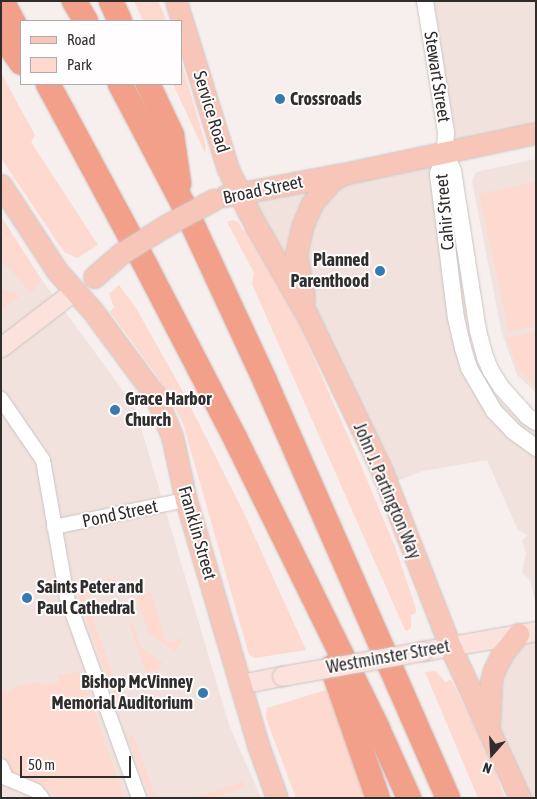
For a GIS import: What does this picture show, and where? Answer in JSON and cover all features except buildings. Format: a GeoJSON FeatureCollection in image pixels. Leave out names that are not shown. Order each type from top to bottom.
{"type":"FeatureCollection","features":[{"type":"Feature","properties":{"kind":"highway"},"geometry":{"type":"LineString","coordinates":[[2,1],[20,34]]}},
{"type":"Feature","properties":{"kind":"highway"},"geometry":{"type":"LineString","coordinates":[[74,1],[85,20]]}},
{"type":"Feature","properties":{"kind":"highway"},"geometry":{"type":"LineString","coordinates":[[111,1],[120,20]]}},
{"type":"Feature","properties":{"kind":"highway"},"geometry":{"type":"LineString","coordinates":[[1,34],[20,62]]}},
{"type":"Feature","properties":{"kind":"highway"},"geometry":{"type":"LineString","coordinates":[[36,85],[98,175]]}},
{"type":"Feature","properties":{"kind":"highway"},"geometry":{"type":"LineString","coordinates":[[49,85],[186,342],[377,727],[409,798]]}},
{"type":"Feature","properties":{"kind":"highway"},"geometry":{"type":"LineString","coordinates":[[121,85],[183,204],[265,381],[448,798]]}},
{"type":"Feature","properties":{"kind":"highway"},"geometry":{"type":"LineString","coordinates":[[148,85],[172,135],[183,204]]}},
{"type":"Feature","properties":{"kind":"highway"},"geometry":{"type":"LineString","coordinates":[[283,536],[351,715],[378,798]]}},
{"type":"Feature","properties":{"kind":"main road","name":"Service Road"},"geometry":{"type":"LineString","coordinates":[[176,1],[182,20]]}},
{"type":"Feature","properties":{"kind":"main road","name":"Service Road"},"geometry":{"type":"LineString","coordinates":[[182,20],[228,169],[238,192]]}},
{"type":"Feature","properties":{"kind":"main road","name":"Broad Street"},"geometry":{"type":"LineString","coordinates":[[1,347],[94,277],[122,253],[213,200],[238,192],[343,174],[536,132]]}},
{"type":"Feature","properties":{"kind":"main road"},"geometry":{"type":"LineString","coordinates":[[306,313],[296,254],[302,226],[312,203],[331,181],[343,174]]}},
{"type":"Feature","properties":{"kind":"main road","name":"Franklin Street"},"geometry":{"type":"LineString","coordinates":[[1,185],[57,270],[155,395],[172,436],[186,500],[258,745],[277,798]]}},
{"type":"Feature","properties":{"kind":"main road","name":"John J. Partington Way"},"geometry":{"type":"LineString","coordinates":[[238,192],[306,313],[382,471],[450,646],[489,726],[520,798]]}},
{"type":"Feature","properties":{"kind":"main road"},"geometry":{"type":"LineString","coordinates":[[489,726],[490,681],[494,670],[502,654],[527,633]]}},
{"type":"Feature","properties":{"kind":"main road","name":"Westminster Street"},"geometry":{"type":"LineString","coordinates":[[240,684],[527,633]]}},
{"type":"Feature","properties":{"kind":"street","name":"Stewart Street"},"geometry":{"type":"LineString","coordinates":[[425,1],[446,132],[445,152]]}},
{"type":"Feature","properties":{"kind":"street","name":"Cahir Street"},"geometry":{"type":"LineString","coordinates":[[445,152],[453,171],[478,331],[485,357],[501,387],[520,410],[536,422]]}},
{"type":"Feature","properties":{"kind":"street","name":"Cahir Street"},"geometry":{"type":"LineString","coordinates":[[445,152],[438,174],[456,318],[469,368],[494,411],[513,431],[536,448]]}},
{"type":"Feature","properties":{"kind":"street"},"geometry":{"type":"LineString","coordinates":[[1,399],[43,460],[67,598],[139,798]]}},
{"type":"Feature","properties":{"kind":"street","name":"Pond Street"},"geometry":{"type":"LineString","coordinates":[[54,527],[186,500]]}},
{"type":"Feature","properties":{"kind":"street"},"geometry":{"type":"LineString","coordinates":[[4,772],[36,791],[42,798]]}},
{"type":"Feature","properties":{"kind":"shaded area"},"geometry":{"type":"Polygon","coordinates":[[[427,1],[536,1],[536,128],[448,146],[427,1]]]}},
{"type":"Feature","properties":{"kind":"shaded area"},"geometry":{"type":"Polygon","coordinates":[[[448,146],[470,347],[488,387],[507,408],[536,428],[536,605],[530,580],[522,573],[526,553],[522,541],[528,535],[518,530],[487,460],[423,471],[389,484],[246,196],[448,146]]]}},
{"type":"Feature","properties":{"kind":"shaded area"},"geometry":{"type":"Polygon","coordinates":[[[536,159],[536,393],[517,375],[502,334],[472,181],[476,172],[536,159]]]}},
{"type":"Feature","properties":{"kind":"shaded area"},"geometry":{"type":"Polygon","coordinates":[[[1,221],[135,407],[229,725],[261,798],[1,798],[1,221]]]}},
{"type":"Feature","properties":{"kind":"shaded area"},"geometry":{"type":"Polygon","coordinates":[[[536,625],[536,798],[515,798],[489,713],[496,670],[536,625]]]}},
{"type":"Feature","properties":{"kind":"green space"},"geometry":{"type":"Polygon","coordinates":[[[134,1],[158,1],[167,20],[143,20],[134,1]]]}},
{"type":"Feature","properties":{"kind":"green space"},"geometry":{"type":"Polygon","coordinates":[[[182,64],[206,146],[205,153],[173,85],[182,85],[182,64]]]}},
{"type":"Feature","properties":{"kind":"green space"},"geometry":{"type":"Polygon","coordinates":[[[1,73],[35,135],[31,142],[98,245],[77,258],[64,252],[1,158],[1,73]]]}},
{"type":"Feature","properties":{"kind":"green space"},"geometry":{"type":"Polygon","coordinates":[[[536,182],[536,326],[509,332],[479,194],[536,182]]]}},
{"type":"Feature","properties":{"kind":"green space"},"geometry":{"type":"Polygon","coordinates":[[[1,216],[41,279],[32,293],[1,260],[1,216]]]}},
{"type":"Feature","properties":{"kind":"green space"},"geometry":{"type":"Polygon","coordinates":[[[232,220],[238,222],[243,230],[247,228],[285,293],[362,468],[396,549],[416,609],[415,614],[411,615],[411,628],[407,631],[252,284],[254,273],[227,222],[232,220]]]}},
{"type":"Feature","properties":{"kind":"green space"},"geometry":{"type":"Polygon","coordinates":[[[119,285],[136,308],[182,390],[242,509],[306,650],[255,658],[249,655],[183,423],[157,376],[110,312],[114,307],[109,294],[119,285]]]}},
{"type":"Feature","properties":{"kind":"green space"},"geometry":{"type":"Polygon","coordinates":[[[1,290],[14,292],[19,297],[1,309],[1,290]]]}},
{"type":"Feature","properties":{"kind":"green space"},"geometry":{"type":"Polygon","coordinates":[[[536,331],[536,389],[517,366],[506,338],[536,331]]]}},
{"type":"Feature","properties":{"kind":"green space"},"geometry":{"type":"Polygon","coordinates":[[[115,577],[117,581],[104,586],[105,590],[85,597],[124,706],[118,708],[76,589],[115,577]]]}},
{"type":"Feature","properties":{"kind":"green space"},"geometry":{"type":"Polygon","coordinates":[[[151,592],[166,643],[184,638],[174,651],[149,633],[136,597],[151,592]]]}},
{"type":"Feature","properties":{"kind":"green space"},"geometry":{"type":"Polygon","coordinates":[[[132,622],[141,647],[163,663],[158,670],[146,672],[129,623],[132,622]]]}},
{"type":"Feature","properties":{"kind":"green space"},"geometry":{"type":"Polygon","coordinates":[[[436,671],[445,682],[451,680],[485,746],[505,798],[478,798],[425,672],[436,671]]]}},
{"type":"Feature","properties":{"kind":"green space"},"geometry":{"type":"Polygon","coordinates":[[[80,672],[125,798],[54,798],[51,791],[9,770],[1,748],[1,692],[12,690],[12,687],[39,682],[40,685],[59,682],[58,675],[80,672]]]}},
{"type":"Feature","properties":{"kind":"green space"},"geometry":{"type":"Polygon","coordinates":[[[326,690],[351,753],[366,798],[296,798],[266,718],[267,708],[326,690]]]}},
{"type":"Feature","properties":{"kind":"green space"},"geometry":{"type":"Polygon","coordinates":[[[133,735],[156,798],[151,798],[128,737],[133,735]]]}},
{"type":"Feature","properties":{"kind":"green space"},"geometry":{"type":"Polygon","coordinates":[[[243,781],[245,787],[213,798],[195,798],[243,781]]]}},
{"type":"Feature","properties":{"kind":"place","name":"Crossroads"},"geometry":{"type":"Point","coordinates":[280,99]}},
{"type":"Feature","properties":{"kind":"place","name":"Planned Parenthood"},"geometry":{"type":"Point","coordinates":[380,271]}},
{"type":"Feature","properties":{"kind":"place","name":"Grace Harbor Church"},"geometry":{"type":"Point","coordinates":[115,410]}},
{"type":"Feature","properties":{"kind":"place","name":"Saints Peter and Paul Cathedral"},"geometry":{"type":"Point","coordinates":[27,598]}},
{"type":"Feature","properties":{"kind":"place","name":"Bishop McVinney Memorial Auditorium"},"geometry":{"type":"Point","coordinates":[203,693]}}]}
